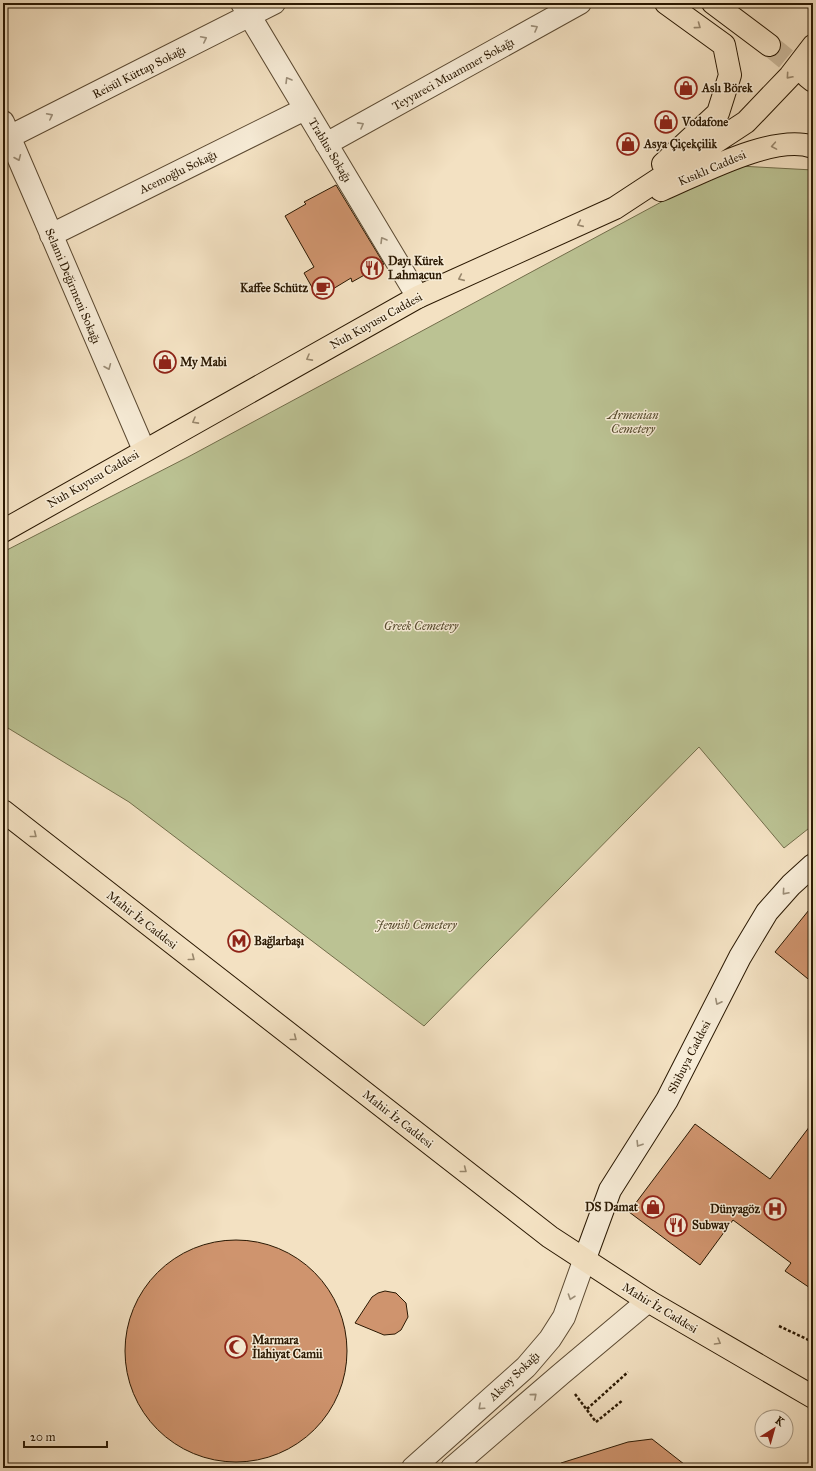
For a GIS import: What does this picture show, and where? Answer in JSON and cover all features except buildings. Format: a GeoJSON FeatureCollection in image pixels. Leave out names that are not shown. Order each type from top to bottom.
{"type":"FeatureCollection","features":[{"type":"Feature","properties":{"kind":"main road"},"geometry":{"type":"LineString","coordinates":[[615,208],[718,113],[730,75],[724,45],[666,3]]}},
{"type":"Feature","properties":{"kind":"main road"},"geometry":{"type":"LineString","coordinates":[[713,3],[769,46]]}},
{"type":"Feature","properties":{"kind":"main road","name":"Nuh Kuyusu Caddesi"},"geometry":{"type":"LineString","coordinates":[[3,531],[144,450],[418,297],[615,208],[746,122],[790,76],[813,46]]}},
{"type":"Feature","properties":{"kind":"main road","name":"Kısıklı Caddesi"},"geometry":{"type":"LineString","coordinates":[[615,208],[754,150],[782,145],[813,147]]}},
{"type":"Feature","properties":{"kind":"main road","name":"Mahir İz Caddesi"},"geometry":{"type":"LineString","coordinates":[[3,811],[544,1232],[648,1302],[813,1397]]}},
{"type":"Feature","properties":{"kind":"street","name":"Reisül Küttap Sokağı"},"geometry":{"type":"LineString","coordinates":[[5,133],[246,10],[274,3]]}},
{"type":"Feature","properties":{"kind":"street","name":"Teyyareci Muammer Sokağı"},"geometry":{"type":"LineString","coordinates":[[326,144],[580,3]]}},
{"type":"Feature","properties":{"kind":"street","name":"Trablus Sokağı"},"geometry":{"type":"LineString","coordinates":[[246,10],[418,297]]}},
{"type":"Feature","properties":{"kind":"street","name":"Acemoğlu Sokağı"},"geometry":{"type":"LineString","coordinates":[[51,235],[305,109]]}},
{"type":"Feature","properties":{"kind":"street","name":"Selami Değirmeni Sokağı"},"geometry":{"type":"LineString","coordinates":[[5,133],[144,450]]}},
{"type":"Feature","properties":{"kind":"street","name":"Shibuya Caddesi"},"geometry":{"type":"LineString","coordinates":[[584,1260],[610,1190],[667,1100],[740,957],[767,912],[791,885],[813,865]]}},
{"type":"Feature","properties":{"kind":"street","name":"Aksoy Sokağı"},"geometry":{"type":"LineString","coordinates":[[413,1468],[526,1367],[550,1339],[564,1317],[584,1260]]}},
{"type":"Feature","properties":{"kind":"street"},"geometry":{"type":"LineString","coordinates":[[452,1468],[560,1374],[648,1302]]}},
{"type":"Feature","properties":{"kind":"path"},"geometry":{"type":"LineString","coordinates":[[779,1326],[813,1342]]}},
{"type":"Feature","properties":{"kind":"path"},"geometry":{"type":"LineString","coordinates":[[587,1409],[628,1372]]}},
{"type":"Feature","properties":{"kind":"path"},"geometry":{"type":"LineString","coordinates":[[560,1374],[596,1422],[623,1400]]}},
{"type":"Feature","properties":{"kind":"green space"},"geometry":{"type":"Polygon","coordinates":[[[739,166],[813,170],[813,825],[784,848],[699,747],[424,1026],[129,802],[3,725],[3,552],[188,457],[665,200],[739,166]]]}},
{"type":"Feature","properties":{"kind":"tunnel"},"geometry":{"type":"LineString","coordinates":[[769,45],[808,77]]}},
{"type":"Feature","properties":{"kind":"place","name":"Aslı Börek"},"geometry":{"type":"Point","coordinates":[686,88]}},
{"type":"Feature","properties":{"kind":"place","name":"Vodafone"},"geometry":{"type":"Point","coordinates":[666,122]}},
{"type":"Feature","properties":{"kind":"place","name":"Asya Çiçekçilik"},"geometry":{"type":"Point","coordinates":[628,144]}},
{"type":"Feature","properties":{"kind":"place","name":"Dayı Kürek Lahmacun"},"geometry":{"type":"Point","coordinates":[372,268]}},
{"type":"Feature","properties":{"kind":"place","name":"Kaffee Schütz"},"geometry":{"type":"Point","coordinates":[323,288]}},
{"type":"Feature","properties":{"kind":"place","name":"My Mabi"},"geometry":{"type":"Point","coordinates":[165,362]}},
{"type":"Feature","properties":{"kind":"place","name":"Bağlarbaşı"},"geometry":{"type":"Point","coordinates":[239,941]}},
{"type":"Feature","properties":{"kind":"place","name":"DS Damat"},"geometry":{"type":"Point","coordinates":[653,1207]}},
{"type":"Feature","properties":{"kind":"place","name":"Dünyagöz"},"geometry":{"type":"Point","coordinates":[775,1209]}},
{"type":"Feature","properties":{"kind":"place","name":"Subway"},"geometry":{"type":"Point","coordinates":[676,1225]}},
{"type":"Feature","properties":{"kind":"place","name":"Marmara İlahiyat Camii"},"geometry":{"type":"Point","coordinates":[236,1347]}},
{"type":"Feature","properties":{"kind":"park label","name":"Armenian Cemetery"},"geometry":{"type":"Point","coordinates":[633,422]}},
{"type":"Feature","properties":{"kind":"park label","name":"Greek Cemetery"},"geometry":{"type":"Point","coordinates":[421,626]}},
{"type":"Feature","properties":{"kind":"park label","name":"Jewish Cemetery"},"geometry":{"type":"Point","coordinates":[416,925]}}]}
